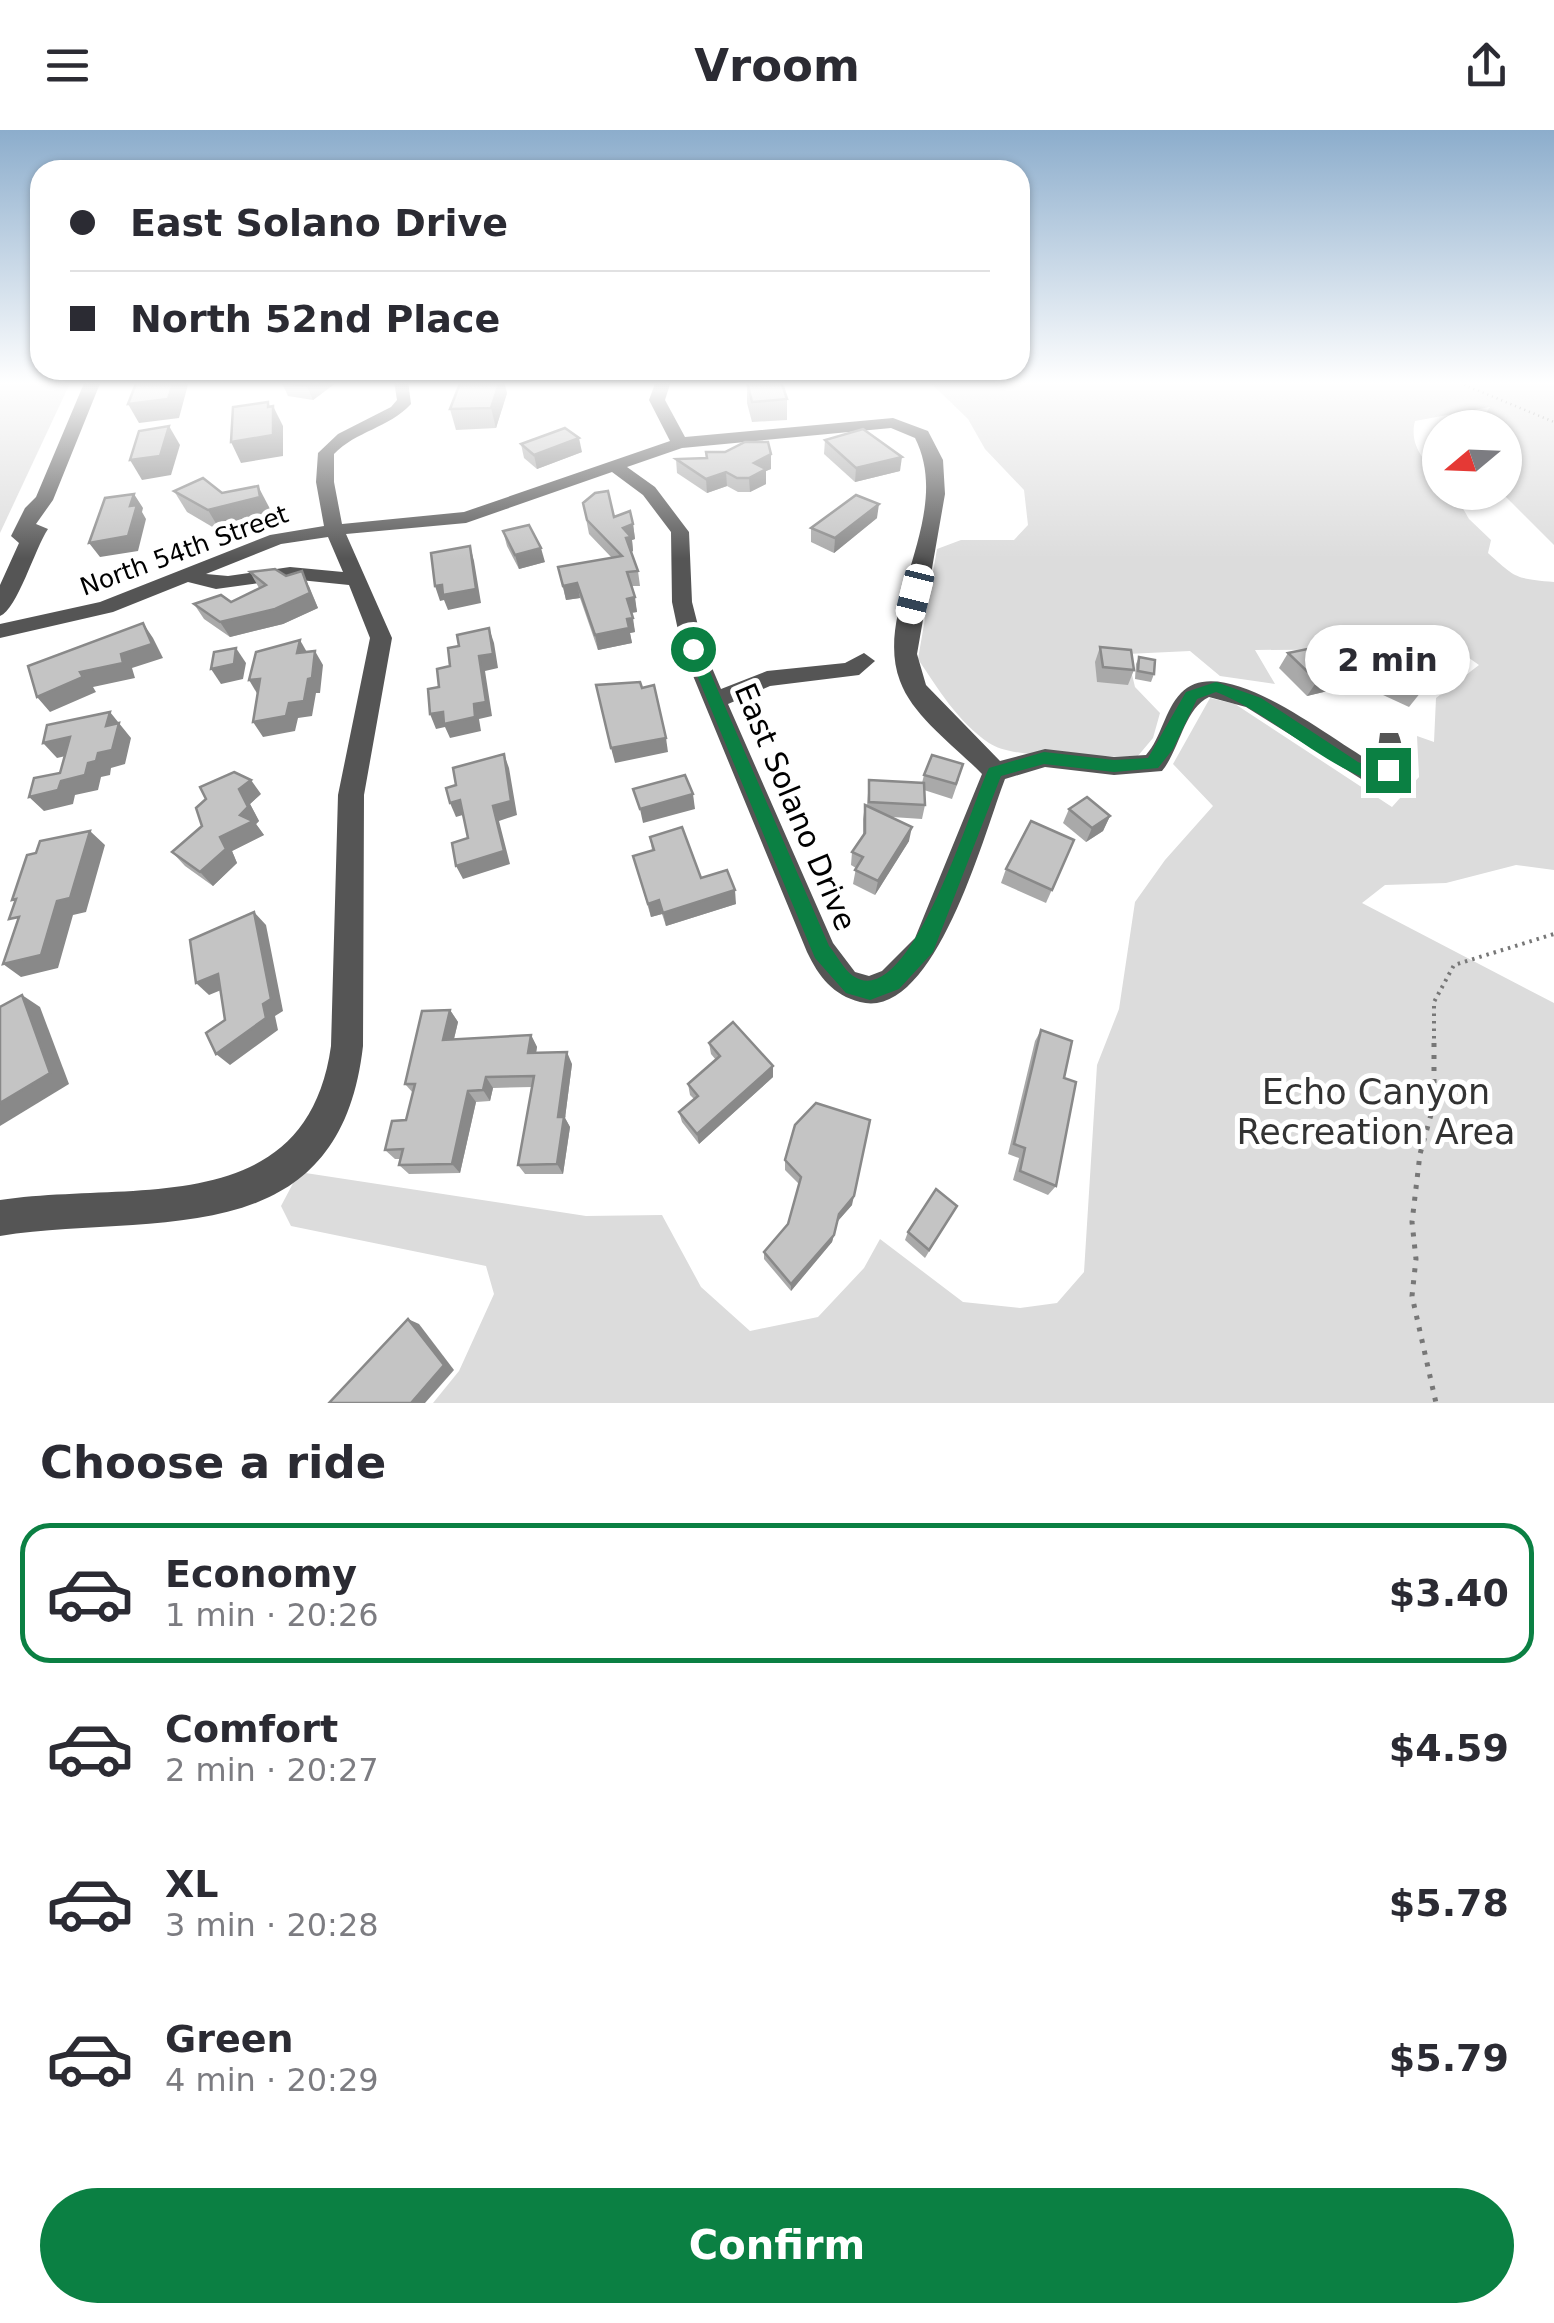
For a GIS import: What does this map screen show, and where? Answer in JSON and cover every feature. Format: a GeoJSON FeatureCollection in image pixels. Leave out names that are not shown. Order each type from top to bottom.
{"type":"FeatureCollection","features":[{"type":"Feature","properties":{"kind":"street"},"geometry":{"type":"LineString","coordinates":[[0,609],[26,547],[49,506],[44,500],[69,440]]}},
{"type":"Feature","properties":{"kind":"street"},"geometry":{"type":"LineString","coordinates":[[0,1218],[42,1209],[153,1208],[240,1192],[280,1172],[302,1154],[336,1092],[347,1048],[351,795],[380,638],[331,529],[326,454],[340,440]]}},
{"type":"Feature","properties":{"kind":"street","name":"North 54th Street"},"geometry":{"type":"LineString","coordinates":[[0,631],[106,608],[277,538],[466,517],[611,464],[680,443],[704,440]]}},
{"type":"Feature","properties":{"kind":"street","name":"North 54th Street"},"geometry":{"type":"LineString","coordinates":[[926,440],[937,471],[933,519],[906,631],[910,680],[994,772]]}},
{"type":"Feature","properties":{"kind":"street","name":"East Solano Drive"},"geometry":{"type":"LineString","coordinates":[[611,464],[649,492],[680,532],[682,602],[693,649],[835,974],[846,984],[870,990],[892,982],[926,946],[994,772]]}},
{"type":"Feature","properties":{"kind":"street"},"geometry":{"type":"LineString","coordinates":[[0,556],[26,547]]}},
{"type":"Feature","properties":{"kind":"street"},"geometry":{"type":"LineString","coordinates":[[188,575],[212,586],[290,573],[327,580],[354,578]]}},
{"type":"Feature","properties":{"kind":"street"},"geometry":{"type":"LineString","coordinates":[[713,701],[768,679],[851,670],[864,661]]}},
{"type":"Feature","properties":{"kind":"street"},"geometry":{"type":"LineString","coordinates":[[994,772],[1044,758],[1114,766],[1153,764],[1168,745],[1192,696],[1206,687],[1236,692],[1256,702],[1352,767],[1375,776],[1388,770],[1389,739]]}},
{"type":"Feature","properties":{"kind":"path"},"geometry":{"type":"LineString","coordinates":[[1436,1403],[1412,1296],[1416,1258],[1412,1222],[1422,1140],[1434,1104],[1434,1002],[1454,965],[1554,934]]}},
{"type":"Feature","properties":{"kind":"green space"},"geometry":{"type":"Polygon","coordinates":[[[0,440],[43,440],[0,533],[0,440]]]}},
{"type":"Feature","properties":{"kind":"green space","name":"Echo Canyon Recreation Area"},"geometry":{"type":"Polygon","coordinates":[[[980,440],[1415,440],[1422,455],[1422,510],[1464,510],[1491,540],[1488,553],[1505,568],[1517,576],[1554,582],[1554,870],[1516,865],[1446,883],[1385,885],[1362,903],[1554,1003],[1554,1403],[433,1403],[459,1371],[494,1294],[486,1266],[291,1226],[281,1206],[299,1172],[586,1216],[662,1215],[701,1287],[750,1331],[818,1317],[864,1268],[880,1239],[963,1302],[1020,1308],[1057,1303],[1084,1272],[1097,1065],[1119,1009],[1135,902],[1165,860],[1213,806],[1173,764],[1210,698],[1235,704],[1392,807],[1419,777],[1417,736],[1434,742],[1436,698],[1479,665],[1442,639],[1389,649],[1255,650],[1275,684],[1220,676],[1190,651],[1127,654],[1135,687],[1160,713],[1153,738],[1137,757],[1038,755],[989,743],[958,715],[918,659],[937,549],[961,540],[1014,540],[1028,525],[1024,490],[980,440]]]}},
{"type":"Feature","properties":{"kind":"green space"},"geometry":{"type":"Polygon","coordinates":[[[1522,440],[1554,440],[1554,545],[1519,510],[1522,440]]]}},
{"type":"Feature","properties":{"kind":"building"},"geometry":{"type":"Polygon","coordinates":[[[136,440],[165,440],[160,456],[130,460],[136,440]]]}},
{"type":"Feature","properties":{"kind":"building"},"geometry":{"type":"Polygon","coordinates":[[[531,440],[573,440],[534,455],[521,444],[531,440]]]}},
{"type":"Feature","properties":{"kind":"building"},"geometry":{"type":"Polygon","coordinates":[[[825,440],[879,440],[902,457],[856,468],[825,440]]]}},
{"type":"Feature","properties":{"kind":"building"},"geometry":{"type":"Polygon","coordinates":[[[745,442],[768,442],[771,454],[754,463],[766,469],[749,478],[737,478],[726,472],[706,479],[676,459],[707,458],[706,452],[725,452],[745,442]]]}},
{"type":"Feature","properties":{"kind":"building"},"geometry":{"type":"Polygon","coordinates":[[[203,478],[222,493],[258,486],[260,497],[208,510],[174,491],[203,478]]]}},
{"type":"Feature","properties":{"kind":"building"},"geometry":{"type":"Polygon","coordinates":[[[608,491],[614,517],[630,511],[633,524],[623,528],[631,537],[626,538],[638,571],[627,572],[635,597],[627,599],[633,618],[627,619],[629,628],[595,635],[577,583],[563,586],[558,567],[622,556],[587,520],[583,503],[595,493],[608,491]]]}},
{"type":"Feature","properties":{"kind":"building"},"geometry":{"type":"Polygon","coordinates":[[[134,494],[130,506],[137,505],[128,536],[89,543],[105,498],[134,494]]]}},
{"type":"Feature","properties":{"kind":"building"},"geometry":{"type":"Polygon","coordinates":[[[856,495],[879,504],[835,538],[811,528],[856,495]]]}},
{"type":"Feature","properties":{"kind":"building"},"geometry":{"type":"Polygon","coordinates":[[[529,525],[541,548],[515,555],[503,531],[529,525]]]}},
{"type":"Feature","properties":{"kind":"building"},"geometry":{"type":"Polygon","coordinates":[[[470,546],[476,589],[443,595],[442,585],[435,586],[431,553],[470,546]]]}},
{"type":"Feature","properties":{"kind":"building"},"geometry":{"type":"Polygon","coordinates":[[[275,569],[286,576],[302,571],[310,593],[275,609],[220,622],[194,604],[221,595],[231,602],[266,585],[250,572],[275,569]]]}},
{"type":"Feature","properties":{"kind":"building"},"geometry":{"type":"Polygon","coordinates":[[[143,623],[152,644],[121,654],[123,663],[80,672],[83,677],[37,697],[28,666],[143,623]]]}},
{"type":"Feature","properties":{"kind":"building"},"geometry":{"type":"Polygon","coordinates":[[[489,628],[493,654],[479,656],[486,702],[474,704],[475,717],[444,724],[443,712],[430,714],[428,689],[439,687],[437,669],[450,666],[448,648],[459,646],[457,635],[489,628]]]}},
{"type":"Feature","properties":{"kind":"building"},"geometry":{"type":"Polygon","coordinates":[[[300,640],[297,653],[315,651],[304,701],[289,703],[286,716],[253,722],[260,679],[249,680],[256,652],[300,640]]]}},
{"type":"Feature","properties":{"kind":"building"},"geometry":{"type":"Polygon","coordinates":[[[1100,647],[1131,650],[1134,670],[1103,667],[1100,647]]]}},
{"type":"Feature","properties":{"kind":"building"},"geometry":{"type":"Polygon","coordinates":[[[1317,647],[1346,675],[1317,681],[1288,653],[1317,647]]]}},
{"type":"Feature","properties":{"kind":"building"},"geometry":{"type":"Polygon","coordinates":[[[236,648],[234,664],[211,669],[214,652],[236,648]]]}},
{"type":"Feature","properties":{"kind":"building"},"geometry":{"type":"Polygon","coordinates":[[[1412,654],[1438,665],[1421,692],[1394,680],[1412,654]]]}},
{"type":"Feature","properties":{"kind":"building"},"geometry":{"type":"Polygon","coordinates":[[[1139,657],[1155,660],[1154,674],[1138,671],[1139,657]]]}},
{"type":"Feature","properties":{"kind":"building"},"geometry":{"type":"Polygon","coordinates":[[[640,682],[642,688],[654,685],[666,738],[611,748],[596,685],[640,682]]]}},
{"type":"Feature","properties":{"kind":"building"},"geometry":{"type":"Polygon","coordinates":[[[110,712],[106,726],[119,723],[112,750],[98,753],[96,761],[88,763],[85,775],[61,781],[58,790],[29,797],[34,778],[60,773],[70,737],[43,743],[47,725],[110,712]]]}},
{"type":"Feature","properties":{"kind":"building"},"geometry":{"type":"Polygon","coordinates":[[[504,754],[511,801],[493,806],[504,851],[456,866],[452,843],[468,838],[460,800],[450,803],[446,788],[456,785],[453,768],[504,754]]]}},
{"type":"Feature","properties":{"kind":"building"},"geometry":{"type":"Polygon","coordinates":[[[932,755],[963,764],[956,784],[924,775],[932,755]]]}},
{"type":"Feature","properties":{"kind":"building"},"geometry":{"type":"Polygon","coordinates":[[[234,772],[251,780],[239,789],[248,807],[240,815],[253,821],[220,837],[226,849],[200,872],[172,852],[202,826],[196,808],[206,799],[200,787],[234,772]]]}},
{"type":"Feature","properties":{"kind":"building"},"geometry":{"type":"Polygon","coordinates":[[[685,775],[693,794],[640,809],[633,789],[685,775]]]}},
{"type":"Feature","properties":{"kind":"building"},"geometry":{"type":"Polygon","coordinates":[[[869,780],[924,783],[925,805],[869,802],[869,780]]]}},
{"type":"Feature","properties":{"kind":"building"},"geometry":{"type":"Polygon","coordinates":[[[1087,797],[1110,816],[1092,828],[1069,809],[1087,797]]]}},
{"type":"Feature","properties":{"kind":"building"},"geometry":{"type":"Polygon","coordinates":[[[865,805],[912,827],[878,881],[855,870],[863,857],[852,852],[865,833],[865,805]]]}},
{"type":"Feature","properties":{"kind":"building"},"geometry":{"type":"Polygon","coordinates":[[[1031,821],[1074,840],[1052,890],[1006,869],[1031,821]]]}},
{"type":"Feature","properties":{"kind":"building"},"geometry":{"type":"Polygon","coordinates":[[[682,827],[701,878],[727,870],[735,890],[663,913],[659,900],[648,904],[633,856],[654,850],[650,837],[682,827]]]}},
{"type":"Feature","properties":{"kind":"building"},"geometry":{"type":"Polygon","coordinates":[[[90,831],[70,898],[57,901],[41,955],[3,964],[19,917],[9,919],[27,855],[36,853],[40,841],[90,831]]]}},
{"type":"Feature","properties":{"kind":"building"},"geometry":{"type":"Polygon","coordinates":[[[254,912],[271,999],[263,1004],[266,1018],[216,1054],[206,1033],[225,1020],[218,974],[196,983],[190,940],[254,912]]]}},
{"type":"Feature","properties":{"kind":"building"},"geometry":{"type":"Polygon","coordinates":[[[22,995],[50,1073],[0,1103],[0,1007],[22,995]]]}},
{"type":"Feature","properties":{"kind":"building"},"geometry":{"type":"Polygon","coordinates":[[[450,1010],[443,1040],[531,1035],[528,1053],[567,1052],[558,1117],[564,1117],[557,1164],[518,1165],[534,1076],[486,1077],[483,1090],[468,1091],[452,1164],[399,1165],[403,1149],[385,1150],[392,1121],[406,1120],[415,1084],[405,1084],[422,1011],[450,1010]]]}},
{"type":"Feature","properties":{"kind":"building"},"geometry":{"type":"Polygon","coordinates":[[[733,1022],[773,1066],[697,1134],[679,1112],[698,1096],[688,1084],[720,1056],[709,1043],[733,1022]]]}},
{"type":"Feature","properties":{"kind":"building"},"geometry":{"type":"Polygon","coordinates":[[[1041,1030],[1072,1041],[1064,1078],[1076,1082],[1056,1186],[1020,1171],[1025,1148],[1014,1144],[1041,1030]]]}},
{"type":"Feature","properties":{"kind":"building"},"geometry":{"type":"Polygon","coordinates":[[[816,1103],[870,1120],[854,1196],[839,1214],[834,1235],[791,1284],[764,1252],[788,1224],[801,1177],[785,1160],[795,1125],[816,1103]]]}},
{"type":"Feature","properties":{"kind":"building"},"geometry":{"type":"Polygon","coordinates":[[[936,1189],[957,1206],[929,1250],[908,1232],[936,1189]]]}},
{"type":"Feature","properties":{"kind":"building"},"geometry":{"type":"Polygon","coordinates":[[[408,1319],[444,1365],[411,1403],[329,1403],[408,1319]]]}},
{"type":"Feature","properties":{"kind":"route"},"geometry":{"type":"LineString","coordinates":[[693,649],[729,743],[822,952],[846,984],[870,990],[892,982],[926,946],[994,772],[1044,758],[1114,766],[1153,764],[1168,745],[1192,696],[1206,687],[1236,692],[1256,702],[1352,767],[1375,776],[1388,770]]}}]}
